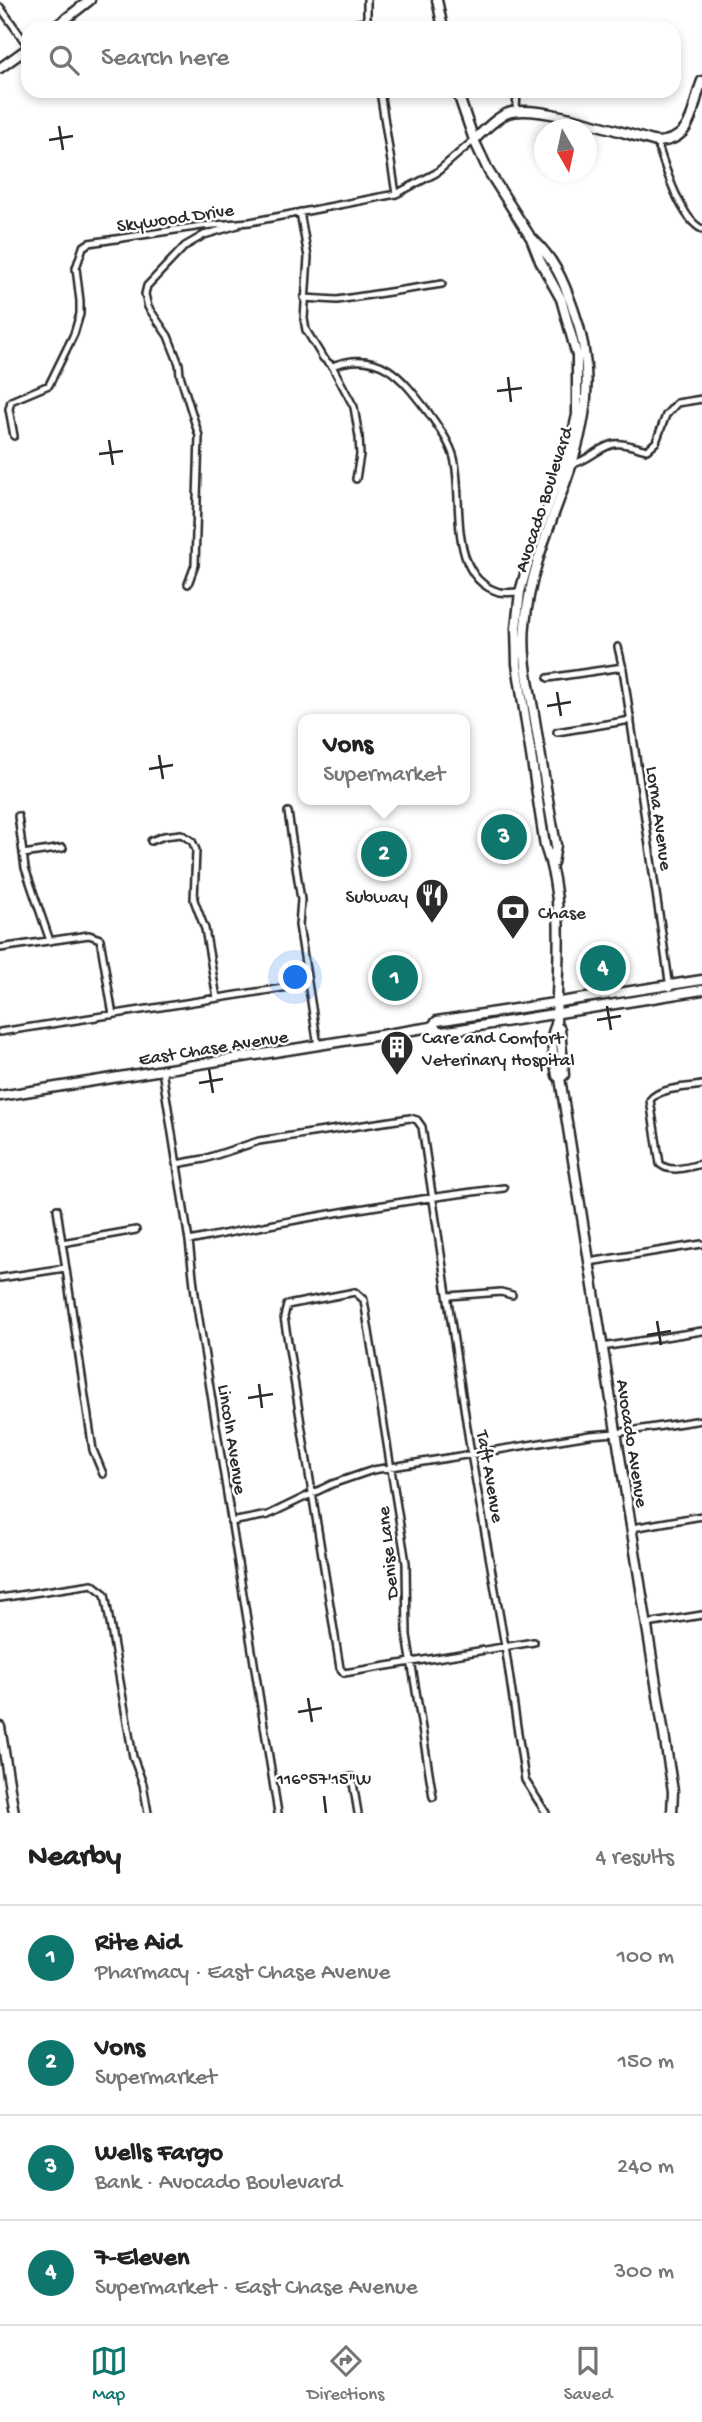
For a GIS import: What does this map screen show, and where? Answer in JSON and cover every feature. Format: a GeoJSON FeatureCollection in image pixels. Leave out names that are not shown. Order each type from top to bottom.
{"type":"FeatureCollection","features":[{"type":"Feature","properties":{"kind":"main road"},"geometry":{"type":"LineString","coordinates":[[63,21],[90,0]]}},
{"type":"Feature","properties":{"kind":"main road"},"geometry":{"type":"LineString","coordinates":[[437,0],[442,21]]}},
{"type":"Feature","properties":{"kind":"main road"},"geometry":{"type":"LineString","coordinates":[[0,68],[21,52]]}},
{"type":"Feature","properties":{"kind":"main road"},"geometry":{"type":"LineString","coordinates":[[474,140],[500,118],[516,112],[555,116],[657,142],[674,139],[687,129],[702,81]]}},
{"type":"Feature","properties":{"kind":"main road","name":"Avocado Boulevard"},"geometry":{"type":"LineString","coordinates":[[459,98],[489,172],[531,238],[540,261],[554,283],[568,317],[577,356],[577,415],[569,450],[531,552],[520,592],[516,628],[517,664],[559,921],[557,1001]]}},
{"type":"Feature","properties":{"kind":"main road","name":"Avocado Boulevard"},"geometry":{"type":"LineString","coordinates":[[531,238],[549,255],[562,279],[576,315],[586,355],[585,416],[573,464],[539,555],[528,594],[524,628],[526,663],[556,845],[552,866]]}},
{"type":"Feature","properties":{"kind":"main road","name":"East Chase Avenue"},"geometry":{"type":"LineString","coordinates":[[0,1096],[318,1046],[430,1027],[438,1021],[702,979]]}},
{"type":"Feature","properties":{"kind":"main road","name":"East Chase Avenue"},"geometry":{"type":"LineString","coordinates":[[430,1027],[443,1032],[702,990]]}},
{"type":"Feature","properties":{"kind":"main road","name":"Avocado Avenue"},"geometry":{"type":"LineString","coordinates":[[557,1001],[556,1025],[553,1029],[557,1076],[560,1078],[647,1624],[673,1791],[672,1813]]}},
{"type":"Feature","properties":{"kind":"main road"},"geometry":{"type":"LineString","coordinates":[[0,1727],[13,1813]]}},
{"type":"Feature","properties":{"kind":"street"},"geometry":{"type":"LineString","coordinates":[[366,21],[367,0]]}},
{"type":"Feature","properties":{"kind":"street"},"geometry":{"type":"LineString","coordinates":[[0,7],[21,37]]}},
{"type":"Feature","properties":{"kind":"street"},"geometry":{"type":"LineString","coordinates":[[381,98],[396,194]]}},
{"type":"Feature","properties":{"kind":"street"},"geometry":{"type":"LineString","coordinates":[[516,112],[517,98]]}},
{"type":"Feature","properties":{"kind":"street","name":"Skywood Drive"},"geometry":{"type":"LineString","coordinates":[[14,436],[9,409],[12,401],[49,385],[75,334],[80,314],[76,268],[83,247],[89,243],[202,226],[242,223],[396,194],[436,173],[474,140]]}},
{"type":"Feature","properties":{"kind":"street"},"geometry":{"type":"LineString","coordinates":[[657,142],[673,187],[694,226],[702,229]]}},
{"type":"Feature","properties":{"kind":"street"},"geometry":{"type":"LineString","coordinates":[[300,212],[308,257],[303,318],[306,330],[323,358],[332,366],[354,407],[358,422],[359,455],[356,479]]}},
{"type":"Feature","properties":{"kind":"street"},"geometry":{"type":"LineString","coordinates":[[188,584],[195,565],[199,436],[168,335],[148,307],[145,294],[147,286],[185,246],[204,235],[242,223]]}},
{"type":"Feature","properties":{"kind":"street"},"geometry":{"type":"LineString","coordinates":[[304,298],[337,300],[442,284]]}},
{"type":"Feature","properties":{"kind":"street"},"geometry":{"type":"LineString","coordinates":[[332,366],[343,362],[363,361],[379,364],[389,368],[404,381],[432,418],[454,458],[458,481],[460,536],[470,568],[481,581],[499,592],[520,592]]}},
{"type":"Feature","properties":{"kind":"street"},"geometry":{"type":"LineString","coordinates":[[573,464],[586,461],[613,444],[647,450],[656,442],[666,415],[677,403],[702,400]]}},
{"type":"Feature","properties":{"kind":"street","name":"Lorna Avenue"},"geometry":{"type":"LineString","coordinates":[[618,646],[671,995]]}},
{"type":"Feature","properties":{"kind":"street"},"geometry":{"type":"LineString","coordinates":[[548,678],[623,667]]}},
{"type":"Feature","properties":{"kind":"street"},"geometry":{"type":"LineString","coordinates":[[557,732],[631,720]]}},
{"type":"Feature","properties":{"kind":"street"},"geometry":{"type":"LineString","coordinates":[[288,812],[301,900],[299,925],[318,1046]]}},
{"type":"Feature","properties":{"kind":"street"},"geometry":{"type":"LineString","coordinates":[[18,816],[28,878],[50,941]]}},
{"type":"Feature","properties":{"kind":"street"},"geometry":{"type":"LineString","coordinates":[[150,841],[181,834],[192,841],[196,850],[194,900],[205,929],[217,998]]}},
{"type":"Feature","properties":{"kind":"street"},"geometry":{"type":"LineString","coordinates":[[23,854],[63,848]]}},
{"type":"Feature","properties":{"kind":"street"},"geometry":{"type":"LineString","coordinates":[[0,948],[89,935],[100,939],[113,1015]]}},
{"type":"Feature","properties":{"kind":"street"},"geometry":{"type":"LineString","coordinates":[[0,1032],[309,984]]}},
{"type":"Feature","properties":{"kind":"street","name":"Lincoln Avenue"},"geometry":{"type":"LineString","coordinates":[[162,1070],[278,1813]]}},
{"type":"Feature","properties":{"kind":"street"},"geometry":{"type":"LineString","coordinates":[[702,1085],[661,1092],[650,1100],[660,1164],[666,1169],[702,1164]]}},
{"type":"Feature","properties":{"kind":"street","name":"Taft Avenue"},"geometry":{"type":"LineString","coordinates":[[176,1164],[204,1159],[259,1141],[410,1118],[422,1127],[471,1454],[505,1646],[525,1780],[546,1813]]}},
{"type":"Feature","properties":{"kind":"street"},"geometry":{"type":"LineString","coordinates":[[189,1241],[260,1226],[504,1188]]}},
{"type":"Feature","properties":{"kind":"street"},"geometry":{"type":"LineString","coordinates":[[58,1209],[93,1450],[103,1474]]}},
{"type":"Feature","properties":{"kind":"street"},"geometry":{"type":"LineString","coordinates":[[62,1243],[136,1230]]}},
{"type":"Feature","properties":{"kind":"street"},"geometry":{"type":"LineString","coordinates":[[589,1262],[702,1244]]}},
{"type":"Feature","properties":{"kind":"street"},"geometry":{"type":"LineString","coordinates":[[0,1278],[65,1268]]}},
{"type":"Feature","properties":{"kind":"street","name":"Denise Lane"},"geometry":{"type":"LineString","coordinates":[[312,1495],[284,1317],[287,1305],[295,1302],[355,1292],[362,1296],[365,1306],[392,1466],[406,1563],[407,1633],[433,1797]]}},
{"type":"Feature","properties":{"kind":"street"},"geometry":{"type":"LineString","coordinates":[[449,1296],[501,1292],[512,1295]]}},
{"type":"Feature","properties":{"kind":"street"},"geometry":{"type":"LineString","coordinates":[[602,1346],[702,1331]]}},
{"type":"Feature","properties":{"kind":"street"},"geometry":{"type":"LineString","coordinates":[[232,1522],[268,1515],[351,1477],[392,1466],[702,1420]]}},
{"type":"Feature","properties":{"kind":"street"},"geometry":{"type":"LineString","coordinates":[[312,1495],[340,1668],[344,1673],[534,1642]]}},
{"type":"Feature","properties":{"kind":"street"},"geometry":{"type":"LineString","coordinates":[[632,1528],[702,1516]]}},
{"type":"Feature","properties":{"kind":"street"},"geometry":{"type":"LineString","coordinates":[[0,1598],[92,1584],[102,1590],[107,1601],[133,1757],[143,1784],[148,1813]]}},
{"type":"Feature","properties":{"kind":"street"},"geometry":{"type":"LineString","coordinates":[[647,1624],[702,1615]]}},
{"type":"Feature","properties":{"kind":"street"},"geometry":{"type":"LineString","coordinates":[[339,1779],[352,1777],[358,1813]]}},
{"type":"Feature","properties":{"kind":"place","name":"Wells Fargo"},"geometry":{"type":"Point","coordinates":[504,837]}},
{"type":"Feature","properties":{"kind":"place","name":"Vons"},"geometry":{"type":"Point","coordinates":[384,854]}},
{"type":"Feature","properties":{"kind":"place","name":"Subway"},"geometry":{"type":"Point","coordinates":[432,925]}},
{"type":"Feature","properties":{"kind":"place","name":"Chase"},"geometry":{"type":"Point","coordinates":[513,941]}},
{"type":"Feature","properties":{"kind":"place","name":"7-Eleven"},"geometry":{"type":"Point","coordinates":[603,968]}},
{"type":"Feature","properties":{"kind":"place","name":"Rite Aid"},"geometry":{"type":"Point","coordinates":[395,978]}},
{"type":"Feature","properties":{"kind":"place","name":"Care and Comfort Veterinary Hospital"},"geometry":{"type":"Point","coordinates":[397,1077]}}]}
